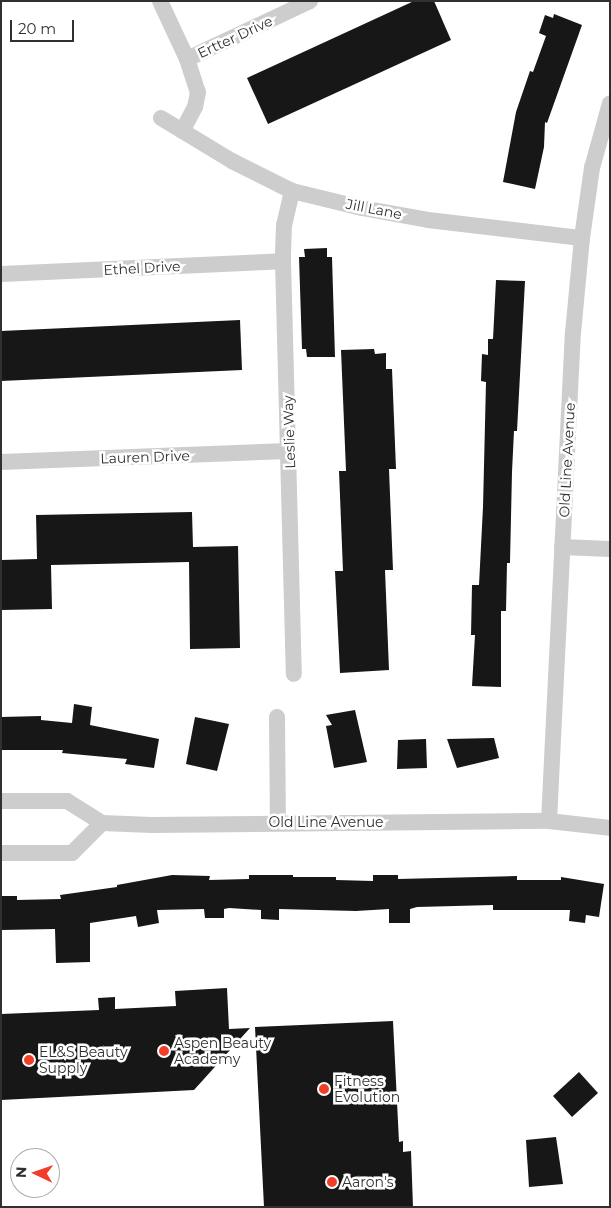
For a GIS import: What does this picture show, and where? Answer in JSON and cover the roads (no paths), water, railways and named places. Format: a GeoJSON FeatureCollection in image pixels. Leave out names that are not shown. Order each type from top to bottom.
{"type":"FeatureCollection","features":[{"type":"Feature","properties":{"kind":"street"},"geometry":{"type":"LineString","coordinates":[[160,1],[187,59],[198,92],[195,107],[182,131]]}},
{"type":"Feature","properties":{"kind":"street","name":"Ertter Drive"},"geometry":{"type":"LineString","coordinates":[[187,59],[310,1]]}},
{"type":"Feature","properties":{"kind":"street","name":"Old Line Avenue"},"geometry":{"type":"LineString","coordinates":[[549,821],[574,333],[582,238],[592,168],[610,103]]}},
{"type":"Feature","properties":{"kind":"street","name":"Jill Lane"},"geometry":{"type":"LineString","coordinates":[[161,118],[232,161],[292,191],[362,208],[428,220],[582,238]]}},
{"type":"Feature","properties":{"kind":"street","name":"Leslie Way"},"geometry":{"type":"LineString","coordinates":[[292,191],[284,225],[283,262],[290,451],[294,674]]}},
{"type":"Feature","properties":{"kind":"street","name":"Ethel Drive"},"geometry":{"type":"LineString","coordinates":[[1,274],[283,262]]}},
{"type":"Feature","properties":{"kind":"street","name":"Lauren Drive"},"geometry":{"type":"LineString","coordinates":[[1,462],[290,451]]}},
{"type":"Feature","properties":{"kind":"street"},"geometry":{"type":"LineString","coordinates":[[562,547],[610,549]]}},
{"type":"Feature","properties":{"kind":"street"},"geometry":{"type":"LineString","coordinates":[[277,717],[278,822]]}},
{"type":"Feature","properties":{"kind":"street","name":"Old Line Avenue"},"geometry":{"type":"LineString","coordinates":[[1,801],[66,801],[102,823],[152,825],[278,822],[549,821],[610,828]]}},
{"type":"Feature","properties":{"kind":"street"},"geometry":{"type":"LineString","coordinates":[[1,853],[72,853],[102,823]]}},
{"type":"Feature","properties":{"kind":"place","name":"Aspen Beauty Academy"},"geometry":{"type":"Point","coordinates":[164,1051]}},
{"type":"Feature","properties":{"kind":"place","name":"EL&S Beauty Supply"},"geometry":{"type":"Point","coordinates":[29,1060]}},
{"type":"Feature","properties":{"kind":"place","name":"Fitness Evolution"},"geometry":{"type":"Point","coordinates":[324,1089]}},
{"type":"Feature","properties":{"kind":"place","name":"Aaron's"},"geometry":{"type":"Point","coordinates":[332,1182]}}]}
